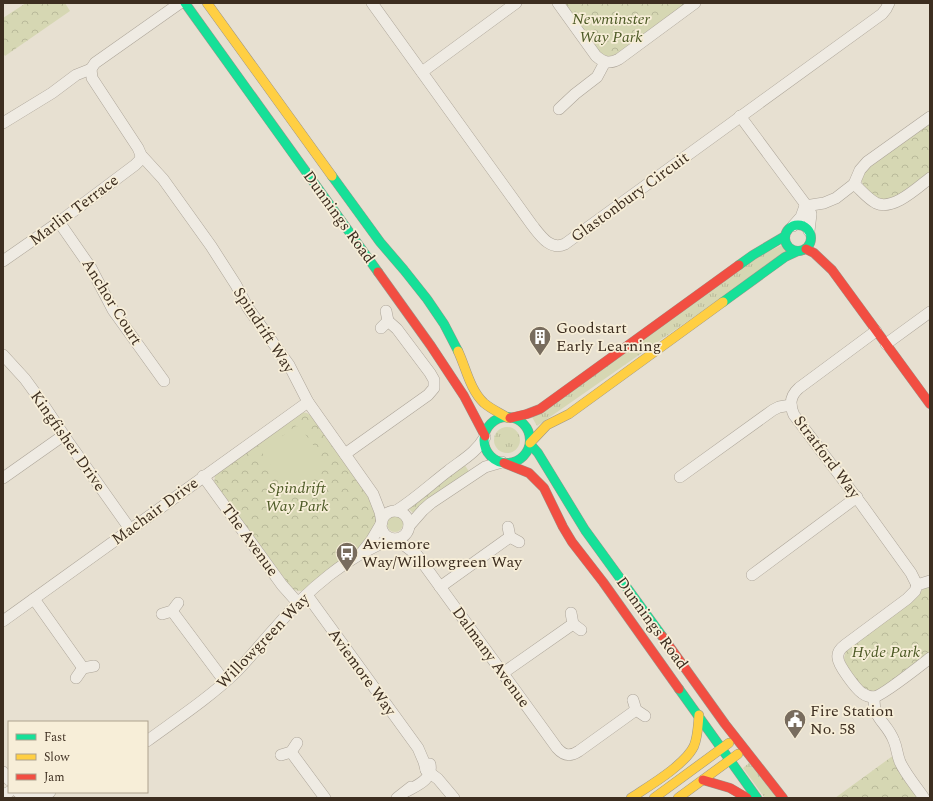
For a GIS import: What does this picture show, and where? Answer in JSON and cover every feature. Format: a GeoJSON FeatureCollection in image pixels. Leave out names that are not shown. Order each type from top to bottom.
{"type":"FeatureCollection","features":[{"type":"Feature","properties":{"kind":"main road","name":"Dunnings Road"},"geometry":{"type":"LineString","coordinates":[[185,3],[431,346],[464,396],[485,436]]}},
{"type":"Feature","properties":{"kind":"main road","name":"Dunnings Road"},"geometry":{"type":"LineString","coordinates":[[207,3],[380,242],[412,278],[433,305],[452,338],[462,359],[470,382],[478,397],[488,406],[509,418]]}},
{"type":"Feature","properties":{"kind":"main road"},"geometry":{"type":"LineString","coordinates":[[811,234],[811,243],[802,250],[785,257],[569,414],[547,425],[530,443],[526,453],[521,458],[512,462],[503,462],[493,458],[488,453],[485,445],[485,436],[488,428],[494,422],[501,418],[509,418],[527,414],[540,409],[753,255],[785,236],[788,229],[792,226],[803,225],[811,234],[832,270],[930,404]]}},
{"type":"Feature","properties":{"kind":"main road"},"geometry":{"type":"LineString","coordinates":[[785,236],[788,246],[792,250],[802,250],[814,253],[832,270]]}},
{"type":"Feature","properties":{"kind":"main road"},"geometry":{"type":"LineString","coordinates":[[509,418],[519,421],[525,426],[529,433],[530,443]]}},
{"type":"Feature","properties":{"kind":"main road","name":"Dunnings Road"},"geometry":{"type":"LineString","coordinates":[[530,443],[538,453],[585,530],[725,724],[737,737],[783,798]]}},
{"type":"Feature","properties":{"kind":"main road","name":"Dunnings Road"},"geometry":{"type":"LineString","coordinates":[[503,462],[529,473],[544,488],[562,527],[572,542],[603,582],[757,798]]}},
{"type":"Feature","properties":{"kind":"main road"},"geometry":{"type":"LineString","coordinates":[[631,798],[675,766],[692,750],[696,740],[699,715]]}},
{"type":"Feature","properties":{"kind":"main road"},"geometry":{"type":"LineString","coordinates":[[654,798],[737,737]]}},
{"type":"Feature","properties":{"kind":"main road"},"geometry":{"type":"LineString","coordinates":[[678,798],[745,748]]}},
{"type":"Feature","properties":{"kind":"main road"},"geometry":{"type":"LineString","coordinates":[[704,780],[730,788],[747,798]]}},
{"type":"Feature","properties":{"kind":"street"},"geometry":{"type":"LineString","coordinates":[[138,160],[138,148],[92,74],[95,63],[180,3]]}},
{"type":"Feature","properties":{"kind":"street","name":"Glastonbury Circuit"},"geometry":{"type":"LineString","coordinates":[[372,3],[541,237],[550,244],[555,245],[565,244],[882,14],[889,3]]}},
{"type":"Feature","properties":{"kind":"street"},"geometry":{"type":"LineString","coordinates":[[422,72],[516,3]]}},
{"type":"Feature","properties":{"kind":"street"},"geometry":{"type":"LineString","coordinates":[[558,3],[596,56],[605,62],[611,62],[619,58],[695,3]]}},
{"type":"Feature","properties":{"kind":"street"},"geometry":{"type":"LineString","coordinates":[[559,109],[597,77],[605,62]]}},
{"type":"Feature","properties":{"kind":"street"},"geometry":{"type":"LineString","coordinates":[[3,123],[72,79],[92,74]]}},
{"type":"Feature","properties":{"kind":"street"},"geometry":{"type":"LineString","coordinates":[[740,116],[805,206],[809,209],[811,214],[811,234]]}},
{"type":"Feature","properties":{"kind":"street"},"geometry":{"type":"LineString","coordinates":[[805,206],[815,205],[831,200],[854,184],[860,170],[867,162],[930,117]]}},
{"type":"Feature","properties":{"kind":"street","name":"Spindrift Way"},"geometry":{"type":"LineString","coordinates":[[138,160],[153,169],[163,179],[211,246],[236,285],[248,308],[289,365],[308,402],[373,494],[380,512],[381,523]]}},
{"type":"Feature","properties":{"kind":"street","name":"Marlin Terrace"},"geometry":{"type":"LineString","coordinates":[[3,261],[59,222],[138,160]]}},
{"type":"Feature","properties":{"kind":"street"},"geometry":{"type":"LineString","coordinates":[[854,184],[876,203],[892,204],[900,200],[930,178]]}},
{"type":"Feature","properties":{"kind":"street"},"geometry":{"type":"LineString","coordinates":[[792,226],[796,224],[801,217],[805,206]]}},
{"type":"Feature","properties":{"kind":"street","name":"Anchor Court"},"geometry":{"type":"LineString","coordinates":[[59,222],[91,268],[113,310],[164,381]]}},
{"type":"Feature","properties":{"kind":"street"},"geometry":{"type":"LineString","coordinates":[[886,344],[930,312]]}},
{"type":"Feature","properties":{"kind":"street"},"geometry":{"type":"LineString","coordinates":[[345,454],[428,395],[434,388],[434,380],[430,373],[398,329],[385,320]]}},
{"type":"Feature","properties":{"kind":"street","name":"Stratford Way"},"geometry":{"type":"LineString","coordinates":[[876,331],[799,388],[792,395],[791,405],[794,415],[857,497],[911,573],[917,585]]}},
{"type":"Feature","properties":{"kind":"street","name":"Kingfisher Drive"},"geometry":{"type":"LineString","coordinates":[[3,355],[37,396],[130,529]]}},
{"type":"Feature","properties":{"kind":"street","name":"Machair Drive"},"geometry":{"type":"LineString","coordinates":[[3,621],[308,402]]}},
{"type":"Feature","properties":{"kind":"street"},"geometry":{"type":"LineString","coordinates":[[680,477],[772,410],[791,405]]}},
{"type":"Feature","properties":{"kind":"street"},"geometry":{"type":"LineString","coordinates":[[3,478],[64,435]]}},
{"type":"Feature","properties":{"kind":"street"},"geometry":{"type":"LineString","coordinates":[[485,436],[480,446],[475,451],[412,501],[385,516],[381,523],[384,532],[388,536],[395,539],[402,537],[431,503],[485,468],[503,462]]}},
{"type":"Feature","properties":{"kind":"street","name":"The Avenue"},"geometry":{"type":"LineString","coordinates":[[203,476],[282,585],[298,603]]}},
{"type":"Feature","properties":{"kind":"street","name":"Spindrift Way"},"geometry":{"type":"LineString","coordinates":[[373,494],[395,511]]}},
{"type":"Feature","properties":{"kind":"street"},"geometry":{"type":"LineString","coordinates":[[752,575],[857,497]]}},
{"type":"Feature","properties":{"kind":"street"},"geometry":{"type":"LineString","coordinates":[[395,511],[405,514],[408,520],[409,528]]}},
{"type":"Feature","properties":{"kind":"street","name":"Willowgreen Way"},"geometry":{"type":"LineString","coordinates":[[148,740],[225,682],[249,659],[306,595],[360,554],[371,541],[381,523]]}},
{"type":"Feature","properties":{"kind":"street","name":"Dalmany Avenue"},"geometry":{"type":"LineString","coordinates":[[409,528],[417,555]]}},
{"type":"Feature","properties":{"kind":"street"},"geometry":{"type":"LineString","coordinates":[[440,587],[512,535]]}},
{"type":"Feature","properties":{"kind":"street","name":"Dalmany Avenue"},"geometry":{"type":"LineString","coordinates":[[395,539],[417,555],[557,748],[563,754],[569,755],[579,752],[638,709]]}},
{"type":"Feature","properties":{"kind":"street","name":"Willowgreen Way"},"geometry":{"type":"LineString","coordinates":[[360,554],[395,539]]}},
{"type":"Feature","properties":{"kind":"street"},"geometry":{"type":"LineString","coordinates":[[930,581],[917,585],[907,599],[845,645],[838,655],[840,664],[857,688],[866,696],[874,697],[930,658]]}},
{"type":"Feature","properties":{"kind":"street","name":"Aviemore Way"},"geometry":{"type":"LineString","coordinates":[[306,595],[418,748],[428,771]]}},
{"type":"Feature","properties":{"kind":"street"},"geometry":{"type":"LineString","coordinates":[[34,599],[89,667],[76,678]]}},
{"type":"Feature","properties":{"kind":"street"},"geometry":{"type":"LineString","coordinates":[[171,609],[225,682]]}},
{"type":"Feature","properties":{"kind":"street"},"geometry":{"type":"LineString","coordinates":[[503,674],[575,622]]}},
{"type":"Feature","properties":{"kind":"street"},"geometry":{"type":"LineString","coordinates":[[874,697],[874,708],[877,716],[894,741],[900,762],[905,772],[924,798]]}},
{"type":"Feature","properties":{"kind":"street"},"geometry":{"type":"LineString","coordinates":[[290,750],[325,798]]}},
{"type":"Feature","properties":{"kind":"street"},"geometry":{"type":"LineString","coordinates":[[397,798],[423,782],[428,771],[443,783],[454,798]]}},
{"type":"Feature","properties":{"kind":"green space"},"geometry":{"type":"Polygon","coordinates":[[[26,3],[65,3],[70,11],[5,56],[3,53],[3,18],[26,3]]]}},
{"type":"Feature","properties":{"kind":"green space","name":"Newminster Way Park"},"geometry":{"type":"Polygon","coordinates":[[[563,3],[686,3],[616,54],[609,56],[599,52],[563,3]]]}},
{"type":"Feature","properties":{"kind":"green space"},"geometry":{"type":"Polygon","coordinates":[[[930,122],[930,174],[910,190],[893,199],[878,199],[866,190],[862,181],[862,176],[866,170],[930,122]]]}},
{"type":"Feature","properties":{"kind":"green space"},"geometry":{"type":"Polygon","coordinates":[[[782,245],[787,252],[537,426],[532,417],[759,256],[782,245]]]}},
{"type":"Feature","properties":{"kind":"green space","name":"Spindrift Way Park"},"geometry":{"type":"Polygon","coordinates":[[[301,412],[307,413],[311,416],[369,495],[377,520],[363,545],[306,589],[301,591],[293,590],[214,484],[215,475],[301,412]]]}},
{"type":"Feature","properties":{"kind":"green space"},"geometry":{"type":"Polygon","coordinates":[[[296,426],[300,427],[325,461],[324,464],[291,488],[287,488],[263,454],[263,450],[296,426]]]}},
{"type":"Feature","properties":{"kind":"green space"},"geometry":{"type":"Polygon","coordinates":[[[507,427],[516,431],[520,440],[516,449],[507,453],[498,449],[494,440],[498,431],[507,427]]]}},
{"type":"Feature","properties":{"kind":"green space"},"geometry":{"type":"Polygon","coordinates":[[[464,464],[470,473],[414,514],[408,508],[464,464]]]}},
{"type":"Feature","properties":{"kind":"green space"},"geometry":{"type":"Polygon","coordinates":[[[395,516],[402,521],[403,524],[398,531],[395,532],[388,527],[387,524],[392,517],[395,516]]]}},
{"type":"Feature","properties":{"kind":"green space","name":"Hyde Park"},"geometry":{"type":"Polygon","coordinates":[[[930,585],[930,653],[880,689],[874,691],[865,690],[847,667],[844,658],[846,651],[916,598],[924,588],[930,585]]]}},
{"type":"Feature","properties":{"kind":"green space"},"geometry":{"type":"Polygon","coordinates":[[[894,755],[920,798],[835,798],[894,755]]]}},
{"type":"Feature","properties":{"kind":"green space"},"geometry":{"type":"Polygon","coordinates":[[[749,763],[777,798],[765,798],[743,768],[749,763]]]}},
{"type":"Feature","properties":{"kind":"traffic: fast"},"geometry":{"type":"LineString","coordinates":[[185,3],[378,272]]}},
{"type":"Feature","properties":{"kind":"traffic: fast"},"geometry":{"type":"LineString","coordinates":[[332,176],[380,242],[427,299],[444,324],[458,351]]}},
{"type":"Feature","properties":{"kind":"traffic: fast"},"geometry":{"type":"LineString","coordinates":[[798,225],[807,229],[811,238],[807,247],[798,251],[789,247],[785,238],[789,229],[798,225]]}},
{"type":"Feature","properties":{"kind":"traffic: fast"},"geometry":{"type":"LineString","coordinates":[[739,265],[785,236]]}},
{"type":"Feature","properties":{"kind":"traffic: fast"},"geometry":{"type":"LineString","coordinates":[[723,302],[785,257],[798,251]]}},
{"type":"Feature","properties":{"kind":"traffic: fast"},"geometry":{"type":"LineString","coordinates":[[507,417],[520,421],[526,427],[530,440],[526,453],[520,459],[507,463],[494,459],[488,453],[484,440],[488,427],[494,421],[507,417]]}},
{"type":"Feature","properties":{"kind":"traffic: fast"},"geometry":{"type":"LineString","coordinates":[[530,444],[538,453],[585,530],[662,636]]}},
{"type":"Feature","properties":{"kind":"traffic: fast"},"geometry":{"type":"LineString","coordinates":[[679,689],[757,798]]}},
{"type":"Feature","properties":{"kind":"traffic: slow"},"geometry":{"type":"LineString","coordinates":[[207,3],[332,176]]}},
{"type":"Feature","properties":{"kind":"traffic: slow"},"geometry":{"type":"LineString","coordinates":[[530,443],[547,425],[569,414],[723,302]]}},
{"type":"Feature","properties":{"kind":"traffic: slow"},"geometry":{"type":"LineString","coordinates":[[458,351],[475,392],[479,398],[484,403],[508,418]]}},
{"type":"Feature","properties":{"kind":"traffic: slow"},"geometry":{"type":"LineString","coordinates":[[631,798],[666,775],[689,753],[694,746],[698,730],[699,715]]}},
{"type":"Feature","properties":{"kind":"traffic: slow"},"geometry":{"type":"LineString","coordinates":[[654,798],[729,743]]}},
{"type":"Feature","properties":{"kind":"traffic: slow"},"geometry":{"type":"LineString","coordinates":[[678,798],[738,754]]}},
{"type":"Feature","properties":{"kind":"traffic: jam"},"geometry":{"type":"LineString","coordinates":[[806,249],[814,253],[832,270],[930,404]]}},
{"type":"Feature","properties":{"kind":"traffic: jam"},"geometry":{"type":"LineString","coordinates":[[510,418],[540,409],[739,265]]}},
{"type":"Feature","properties":{"kind":"traffic: jam"},"geometry":{"type":"LineString","coordinates":[[378,272],[431,346],[464,396],[485,436]]}},
{"type":"Feature","properties":{"kind":"traffic: jam"},"geometry":{"type":"LineString","coordinates":[[504,463],[529,473],[544,488],[572,542],[603,582],[679,689]]}},
{"type":"Feature","properties":{"kind":"traffic: jam"},"geometry":{"type":"LineString","coordinates":[[662,636],[725,724],[783,798]]}},
{"type":"Feature","properties":{"kind":"traffic: jam"},"geometry":{"type":"LineString","coordinates":[[703,780],[730,788],[747,798]]}},
{"type":"Feature","properties":{"kind":"place","name":"Goodstart Early Learning"},"geometry":{"type":"Point","coordinates":[540,356]}},
{"type":"Feature","properties":{"kind":"place","name":"Aviemore Way/Willowgreen Way"},"geometry":{"type":"Point","coordinates":[347,572]}},
{"type":"Feature","properties":{"kind":"place","name":"Fire Station No. 58"},"geometry":{"type":"Point","coordinates":[795,740]}}]}
